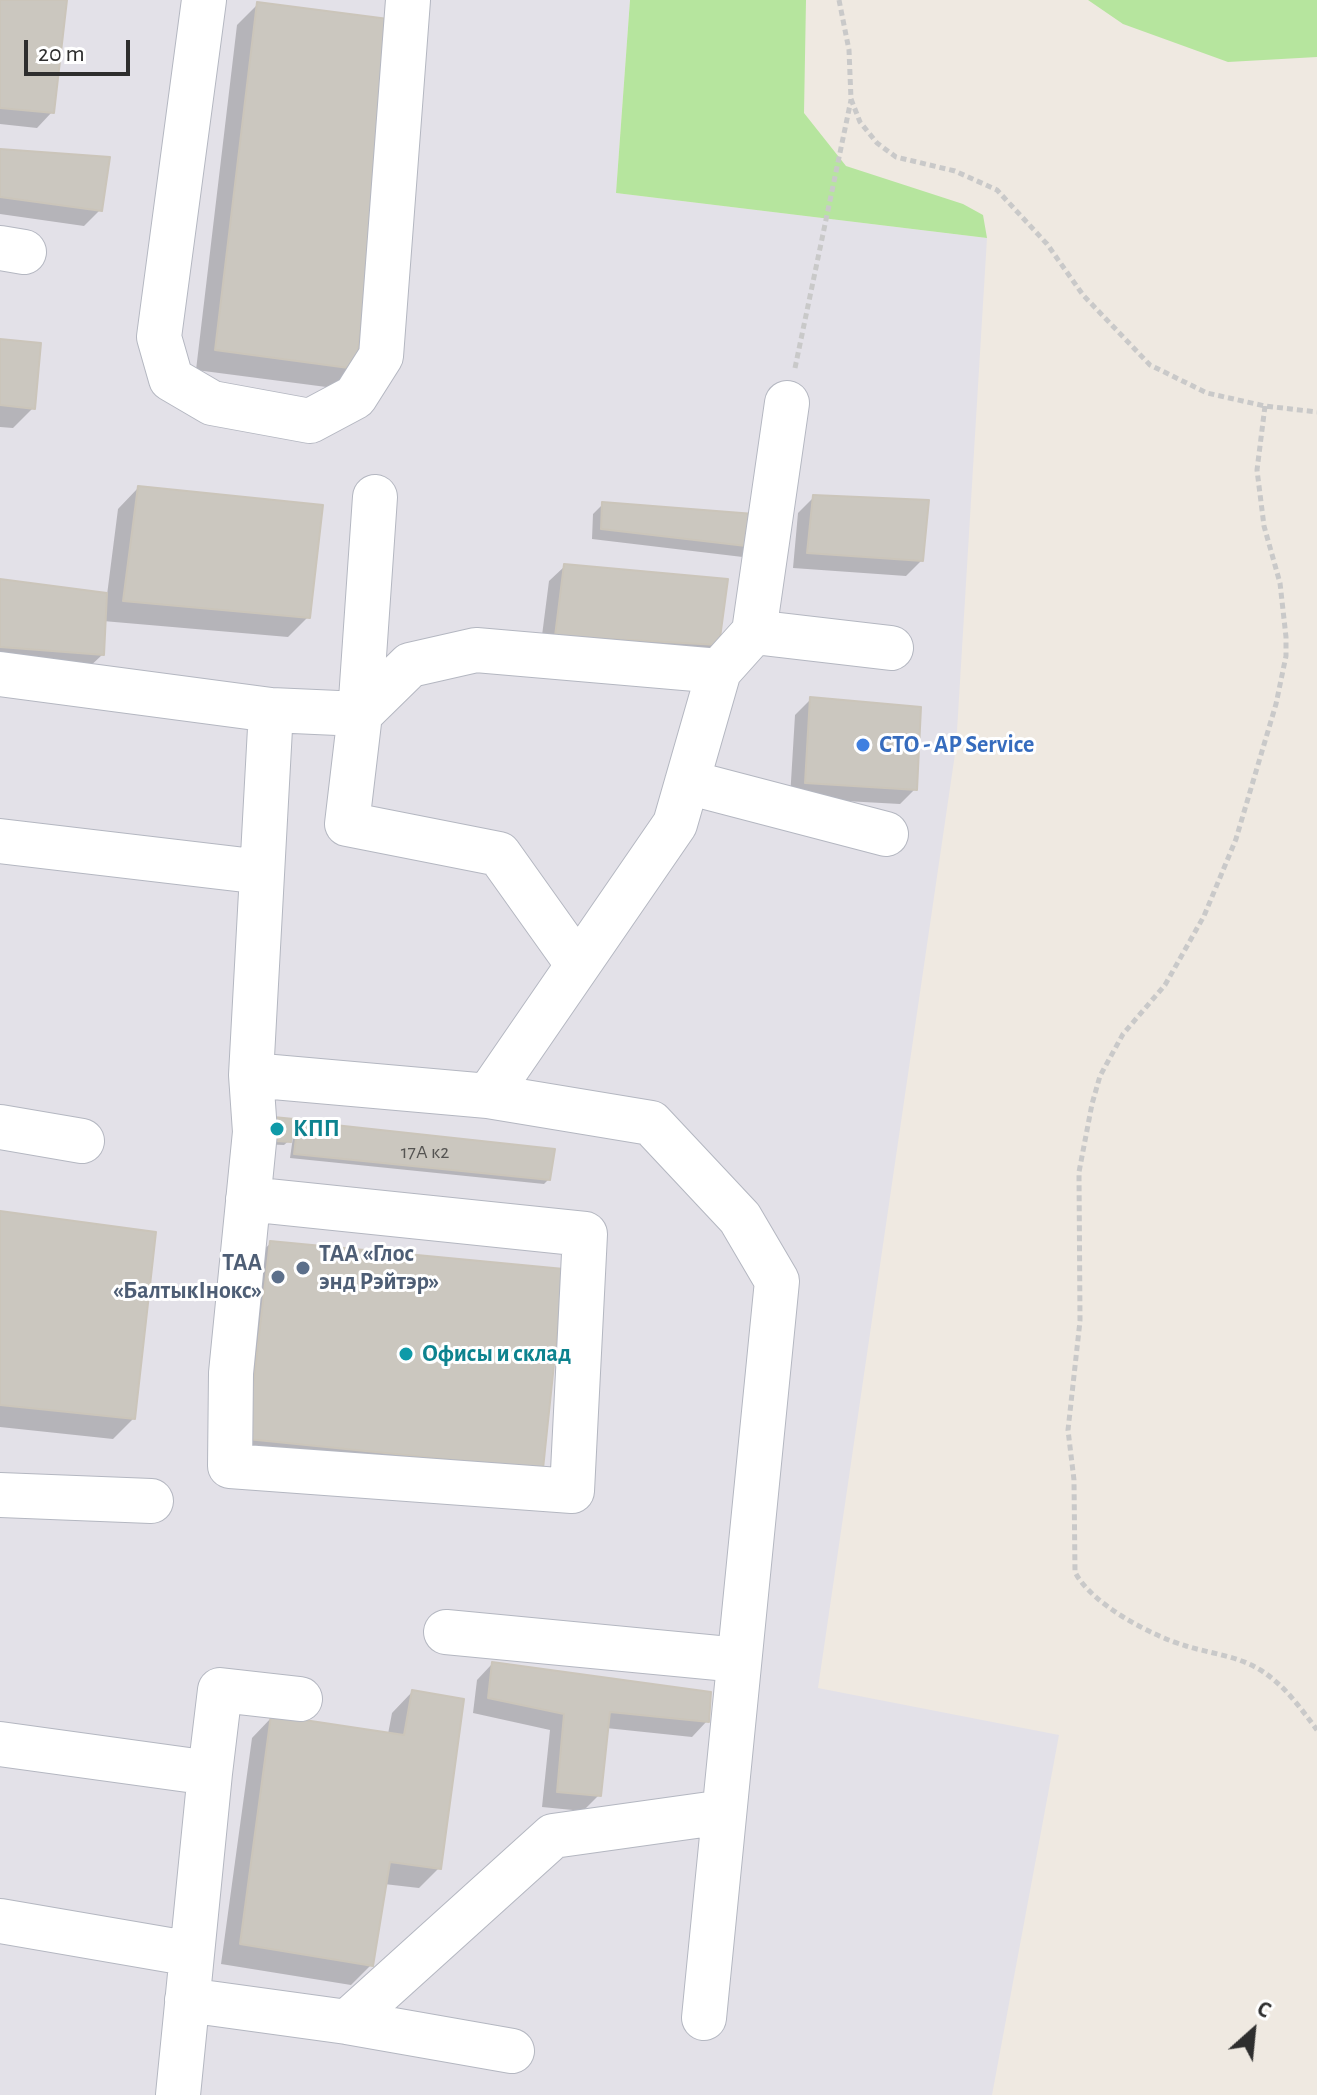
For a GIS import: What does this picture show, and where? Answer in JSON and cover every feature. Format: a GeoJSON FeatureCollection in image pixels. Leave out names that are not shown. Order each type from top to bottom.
{"type":"FeatureCollection","features":[{"type":"Feature","properties":{"kind":"lane"},"geometry":{"type":"LineString","coordinates":[[204,0],[159,337],[171,379],[212,403],[310,421],[355,397],[381,356],[408,0]]}},
{"type":"Feature","properties":{"kind":"lane"},"geometry":{"type":"LineString","coordinates":[[488,1096],[675,824],[719,671],[754,632],[787,403]]}},
{"type":"Feature","properties":{"kind":"lane"},"geometry":{"type":"LineString","coordinates":[[375,497],[360,714],[347,824],[499,854],[578,965]]}},
{"type":"Feature","properties":{"kind":"lane"},"geometry":{"type":"LineString","coordinates":[[754,632],[891,648]]}},
{"type":"Feature","properties":{"kind":"lane"},"geometry":{"type":"LineString","coordinates":[[0,674],[271,710],[360,714],[410,665],[476,650],[719,671]]}},
{"type":"Feature","properties":{"kind":"lane"},"geometry":{"type":"LineString","coordinates":[[248,1199],[585,1234],[572,1491],[230,1466],[231,1373],[248,1199],[255,1132],[251,1075],[271,710]]}},
{"type":"Feature","properties":{"kind":"lane"},"geometry":{"type":"LineString","coordinates":[[687,782],[886,834]]}},
{"type":"Feature","properties":{"kind":"lane"},"geometry":{"type":"LineString","coordinates":[[0,841],[262,872]]}},
{"type":"Feature","properties":{"kind":"lane"},"geometry":{"type":"LineString","coordinates":[[251,1075],[488,1096],[651,1123],[740,1218],[777,1281],[704,2018]]}},
{"type":"Feature","properties":{"kind":"lane"},"geometry":{"type":"LineString","coordinates":[[0,1127],[82,1141]]}},
{"type":"Feature","properties":{"kind":"lane"},"geometry":{"type":"LineString","coordinates":[[0,1495],[151,1501]]}},
{"type":"Feature","properties":{"kind":"lane"},"geometry":{"type":"LineString","coordinates":[[446,1632],[739,1660]]}},
{"type":"Feature","properties":{"kind":"lane"},"geometry":{"type":"LineString","coordinates":[[178,2095],[220,1690],[300,1699]]}},
{"type":"Feature","properties":{"kind":"lane"},"geometry":{"type":"LineString","coordinates":[[0,1744],[210,1773]]}},
{"type":"Feature","properties":{"kind":"lane"},"geometry":{"type":"LineString","coordinates":[[347,2022],[553,1836],[724,1812]]}},
{"type":"Feature","properties":{"kind":"lane"},"geometry":{"type":"LineString","coordinates":[[0,1921],[192,1954]]}},
{"type":"Feature","properties":{"kind":"lane"},"geometry":{"type":"LineString","coordinates":[[187,2000],[347,2022],[512,2051]]}},
{"type":"Feature","properties":{"kind":"path"},"geometry":{"type":"LineString","coordinates":[[787,403],[851,99],[849,50],[839,0]]}},
{"type":"Feature","properties":{"kind":"path"},"geometry":{"type":"LineString","coordinates":[[851,99],[860,122],[888,152],[904,160],[955,171],[997,190],[1008,199],[1047,244],[1083,295],[1150,365],[1207,393],[1265,406],[1317,412]]}},
{"type":"Feature","properties":{"kind":"path"},"geometry":{"type":"LineString","coordinates":[[1265,406],[1257,470],[1264,526],[1280,583],[1284,611],[1286,637],[1283,675],[1269,733],[1225,868],[1204,916],[1165,985],[1123,1034],[1100,1076],[1092,1104],[1079,1172],[1080,1332],[1068,1430],[1074,1480],[1075,1572],[1081,1584],[1107,1606],[1171,1642],[1254,1666],[1277,1681],[1317,1730]]}},
{"type":"Feature","properties":{"kind":"shaded area"},"geometry":{"type":"Polygon","coordinates":[[[0,0],[630,0],[616,193],[987,238],[956,747],[818,1688],[1059,1735],[992,2095],[0,2095],[0,0]]]}},
{"type":"Feature","properties":{"kind":"green space"},"geometry":{"type":"Polygon","coordinates":[[[630,0],[806,0],[804,113],[846,166],[963,204],[983,215],[987,238],[616,193],[630,0]]]}},
{"type":"Feature","properties":{"kind":"green space"},"geometry":{"type":"Polygon","coordinates":[[[1088,0],[1317,0],[1317,57],[1228,62],[1123,24],[1088,0]]]}},
{"type":"Feature","properties":{"kind":"building"},"geometry":{"type":"Polygon","coordinates":[[[0,0],[67,0],[54,113],[0,108],[0,0]]]}},
{"type":"Feature","properties":{"kind":"building"},"geometry":{"type":"Polygon","coordinates":[[[257,2],[396,20],[356,369],[215,350],[257,2]]]}},
{"type":"Feature","properties":{"kind":"building"},"geometry":{"type":"Polygon","coordinates":[[[0,149],[110,157],[102,211],[0,197],[0,149]]]}},
{"type":"Feature","properties":{"kind":"building"},"geometry":{"type":"Polygon","coordinates":[[[0,339],[41,343],[35,409],[0,405],[0,339]]]}},
{"type":"Feature","properties":{"kind":"building"},"geometry":{"type":"Polygon","coordinates":[[[138,486],[323,505],[310,618],[123,601],[138,486]]]}},
{"type":"Feature","properties":{"kind":"building"},"geometry":{"type":"Polygon","coordinates":[[[813,495],[929,500],[923,561],[807,553],[813,495]]]}},
{"type":"Feature","properties":{"kind":"building"},"geometry":{"type":"Polygon","coordinates":[[[602,502],[767,515],[763,548],[601,529],[602,502]]]}},
{"type":"Feature","properties":{"kind":"building"},"geometry":{"type":"Polygon","coordinates":[[[564,564],[728,579],[719,645],[555,636],[564,564]]]}},
{"type":"Feature","properties":{"kind":"building"},"geometry":{"type":"Polygon","coordinates":[[[0,579],[107,593],[104,655],[0,647],[0,579]]]}},
{"type":"Feature","properties":{"kind":"building","name":"СТО - AP Service"},"geometry":{"type":"Polygon","coordinates":[[[810,697],[921,707],[917,790],[805,783],[810,697]]]}},
{"type":"Feature","properties":{"kind":"building","name":"КПП"},"geometry":{"type":"Polygon","coordinates":[[[263,1116],[294,1119],[291,1142],[260,1140],[263,1116]]]}},
{"type":"Feature","properties":{"kind":"building"},"geometry":{"type":"Polygon","coordinates":[[[298,1121],[555,1149],[550,1180],[294,1154],[298,1121]]]}},
{"type":"Feature","properties":{"kind":"building"},"geometry":{"type":"Polygon","coordinates":[[[0,1211],[156,1232],[135,1419],[0,1405],[0,1211]]]}},
{"type":"Feature","properties":{"kind":"building","name":"Офисы и склад"},"geometry":{"type":"Polygon","coordinates":[[[270,1241],[564,1269],[543,1469],[247,1439],[270,1241]]]}},
{"type":"Feature","properties":{"kind":"building"},"geometry":{"type":"Polygon","coordinates":[[[492,1662],[711,1692],[709,1722],[610,1712],[601,1796],[557,1792],[564,1714],[488,1698],[492,1662]]]}},
{"type":"Feature","properties":{"kind":"building"},"geometry":{"type":"Polygon","coordinates":[[[412,1690],[464,1699],[441,1869],[390,1862],[373,1966],[240,1944],[271,1715],[404,1735],[412,1690]]]}},
{"type":"Feature","properties":{"kind":"place","name":"СТО - AP Service"},"geometry":{"type":"Point","coordinates":[863,745]}},
{"type":"Feature","properties":{"kind":"place","name":"КПП"},"geometry":{"type":"Point","coordinates":[277,1129]}},
{"type":"Feature","properties":{"kind":"place","name":"ТАА «Глос энд Рэйтэр»"},"geometry":{"type":"Point","coordinates":[303,1268]}},
{"type":"Feature","properties":{"kind":"place","name":"ТАА «БалтыкІнокс»"},"geometry":{"type":"Point","coordinates":[278,1277]}},
{"type":"Feature","properties":{"kind":"place","name":"Офисы и склад"},"geometry":{"type":"Point","coordinates":[406,1354]}}]}
